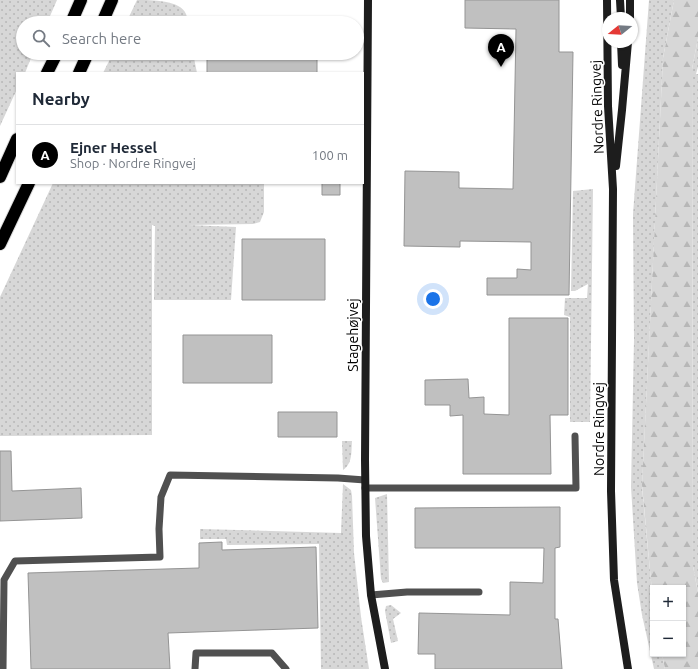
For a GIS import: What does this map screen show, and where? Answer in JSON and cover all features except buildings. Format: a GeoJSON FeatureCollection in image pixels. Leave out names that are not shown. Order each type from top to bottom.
{"type":"FeatureCollection","features":[{"type":"Feature","properties":{"kind":"highway"},"geometry":{"type":"LineString","coordinates":[[74,16],[82,0]]}},
{"type":"Feature","properties":{"kind":"highway"},"geometry":{"type":"LineString","coordinates":[[105,16],[112,0]]}},
{"type":"Feature","properties":{"kind":"highway"},"geometry":{"type":"LineString","coordinates":[[48,72],[54,60]]}},
{"type":"Feature","properties":{"kind":"highway"},"geometry":{"type":"LineString","coordinates":[[79,72],[85,60]]}},
{"type":"Feature","properties":{"kind":"highway"},"geometry":{"type":"LineString","coordinates":[[0,177],[16,141]]}},
{"type":"Feature","properties":{"kind":"highway"},"geometry":{"type":"LineString","coordinates":[[0,244],[28,184]]}},
{"type":"Feature","properties":{"kind":"main road","name":"Stagehøjvej"},"geometry":{"type":"LineString","coordinates":[[368,0],[366,536],[371,595],[385,669]]}},
{"type":"Feature","properties":{"kind":"main road","name":"Nordre Ringvej"},"geometry":{"type":"LineString","coordinates":[[607,0],[608,106],[613,188],[611,491],[614,580],[628,669]]}},
{"type":"Feature","properties":{"kind":"main road"},"geometry":{"type":"LineString","coordinates":[[620,0],[621,12]]}},
{"type":"Feature","properties":{"kind":"main road"},"geometry":{"type":"LineString","coordinates":[[630,0],[630,12]]}},
{"type":"Feature","properties":{"kind":"main road"},"geometry":{"type":"LineString","coordinates":[[621,48],[622,110]]}},
{"type":"Feature","properties":{"kind":"main road","name":"Nordre Ringvej"},"geometry":{"type":"LineString","coordinates":[[613,188],[627,48]]}},
{"type":"Feature","properties":{"kind":"lane"},"geometry":{"type":"LineString","coordinates":[[3,669],[4,580],[15,561],[160,557],[159,529],[161,497],[170,475],[338,478],[365,484],[576,488],[575,436]]}},
{"type":"Feature","properties":{"kind":"lane"},"geometry":{"type":"LineString","coordinates":[[371,595],[407,592],[479,592]]}},
{"type":"Feature","properties":{"kind":"lane"},"geometry":{"type":"LineString","coordinates":[[195,669],[196,653],[272,653],[286,669]]}},
{"type":"Feature","properties":{"kind":"green space"},"geometry":{"type":"Polygon","coordinates":[[[0,0],[57,0],[50,16],[16,16],[16,60],[30,60],[25,72],[16,72],[16,91],[0,126],[0,0]]]}},
{"type":"Feature","properties":{"kind":"green space"},"geometry":{"type":"Polygon","coordinates":[[[137,0],[150,0],[172,3],[183,9],[186,16],[129,16],[137,0]]]}},
{"type":"Feature","properties":{"kind":"green space"},"geometry":{"type":"Polygon","coordinates":[[[649,0],[674,0],[663,58],[642,487],[651,585],[650,585],[650,651],[637,583],[631,487],[634,339],[633,214],[649,0]]]}},
{"type":"Feature","properties":{"kind":"green space"},"geometry":{"type":"Polygon","coordinates":[[[674,0],[698,0],[698,38],[692,69],[693,566],[698,593],[698,669],[665,669],[663,657],[686,657],[686,585],[651,585],[642,485],[663,58],[674,0]]]}},
{"type":"Feature","properties":{"kind":"green space"},"geometry":{"type":"Polygon","coordinates":[[[698,38],[698,67],[696,74],[698,74],[698,593],[693,566],[692,69],[698,38]]]}},
{"type":"Feature","properties":{"kind":"green space"},"geometry":{"type":"Polygon","coordinates":[[[110,60],[194,60],[197,72],[104,72],[110,60]]]}},
{"type":"Feature","properties":{"kind":"green space"},"geometry":{"type":"Polygon","coordinates":[[[53,184],[264,184],[264,212],[260,222],[253,224],[189,225],[236,227],[231,300],[154,300],[155,226],[152,225],[152,435],[0,436],[0,297],[53,184]]]}},
{"type":"Feature","properties":{"kind":"green space"},"geometry":{"type":"Polygon","coordinates":[[[593,189],[590,422],[570,422],[570,317],[564,315],[565,298],[587,298],[588,284],[575,291],[571,291],[573,191],[593,189]]]}},
{"type":"Feature","properties":{"kind":"green space"},"geometry":{"type":"Polygon","coordinates":[[[342,441],[352,441],[350,461],[343,470],[342,441]]]}},
{"type":"Feature","properties":{"kind":"green space"},"geometry":{"type":"Polygon","coordinates":[[[343,484],[351,490],[352,496],[354,553],[361,617],[369,669],[321,669],[319,544],[227,545],[226,539],[200,539],[200,529],[341,533],[343,484]]]}},
{"type":"Feature","properties":{"kind":"green space"},"geometry":{"type":"Polygon","coordinates":[[[387,494],[389,582],[383,583],[381,579],[375,498],[387,494]]]}},
{"type":"Feature","properties":{"kind":"green space"},"geometry":{"type":"Polygon","coordinates":[[[391,605],[401,613],[393,619],[398,641],[391,643],[385,611],[386,606],[391,605]]]}},
{"type":"Feature","properties":{"kind":"green space"},"geometry":{"type":"Polygon","coordinates":[[[651,657],[663,657],[665,669],[654,669],[651,657]]]}},
{"type":"Feature","properties":{"kind":"place","name":"Ejner Hessel"},"geometry":{"type":"Point","coordinates":[501,67]}}]}
